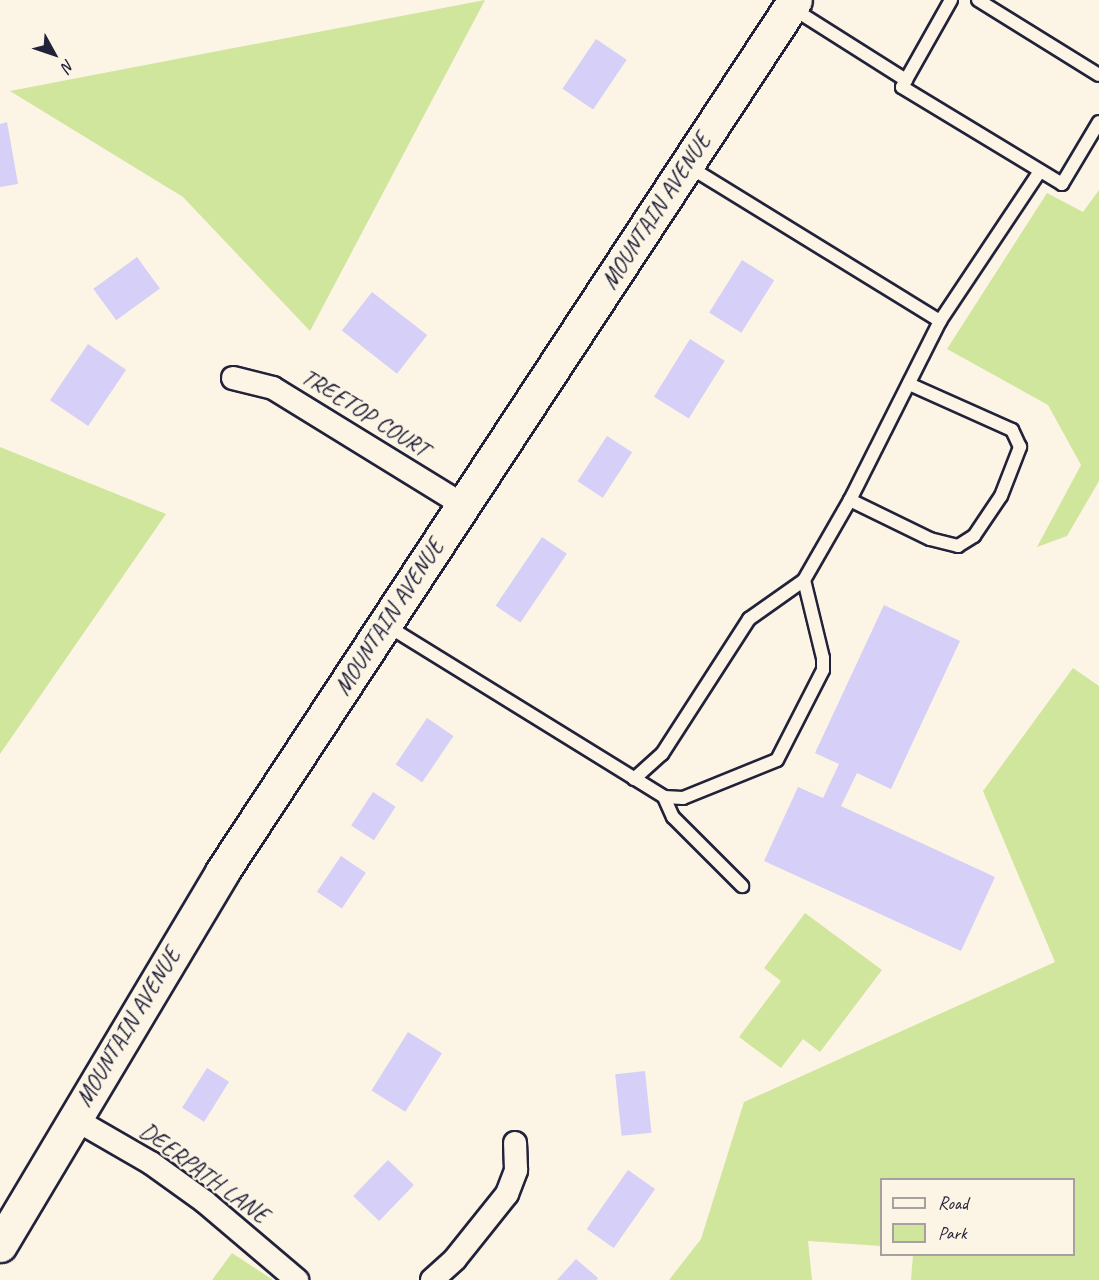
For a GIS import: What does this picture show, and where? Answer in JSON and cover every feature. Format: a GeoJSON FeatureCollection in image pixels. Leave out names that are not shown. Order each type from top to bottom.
{"type":"FeatureCollection","features":[{"type":"Feature","properties":{"kind":"main road","name":"MOUNTAIN AVENUE"},"geometry":{"type":"LineString","coordinates":[[0,1245],[73,1118],[222,872],[793,4]]}},
{"type":"Feature","properties":{"kind":"street","name":"TREETOP COURT"},"geometry":{"type":"LineString","coordinates":[[233,378],[273,388],[463,505]]}},
{"type":"Feature","properties":{"kind":"street","name":"DEERPATH LANE"},"geometry":{"type":"LineString","coordinates":[[73,1118],[151,1163],[205,1202],[297,1280]]}},
{"type":"Feature","properties":{"kind":"street"},"geometry":{"type":"LineString","coordinates":[[432,1280],[455,1259],[507,1194],[516,1170],[515,1143]]}},
{"type":"Feature","properties":{"kind":"lane"},"geometry":{"type":"LineString","coordinates":[[951,0],[902,87],[1062,184],[1099,122]]}},
{"type":"Feature","properties":{"kind":"lane"},"geometry":{"type":"LineString","coordinates":[[978,0],[1099,75]]}},
{"type":"Feature","properties":{"kind":"lane"},"geometry":{"type":"LineString","coordinates":[[793,4],[906,80]]}},
{"type":"Feature","properties":{"kind":"lane"},"geometry":{"type":"LineString","coordinates":[[687,165],[940,321]]}},
{"type":"Feature","properties":{"kind":"lane"},"geometry":{"type":"LineString","coordinates":[[634,779],[662,754],[749,620],[804,580],[850,500],[940,321],[1040,171]]}},
{"type":"Feature","properties":{"kind":"lane"},"geometry":{"type":"LineString","coordinates":[[850,500],[930,539],[958,546],[974,536],[1001,496],[1020,447],[1012,430],[909,384]]}},
{"type":"Feature","properties":{"kind":"lane"},"geometry":{"type":"LineString","coordinates":[[385,624],[664,797],[683,798],[777,760],[823,670],[823,658],[804,580]]}},
{"type":"Feature","properties":{"kind":"lane"},"geometry":{"type":"LineString","coordinates":[[664,797],[673,817],[742,886]]}},
{"type":"Feature","properties":{"kind":"green space"},"geometry":{"type":"Polygon","coordinates":[[[485,0],[310,331],[183,197],[10,91],[485,0]]]}},
{"type":"Feature","properties":{"kind":"green space"},"geometry":{"type":"Polygon","coordinates":[[[1099,190],[1099,481],[1067,536],[1037,547],[1081,465],[1048,405],[947,349],[1047,193],[1083,212],[1099,190]]]}},
{"type":"Feature","properties":{"kind":"green space"},"geometry":{"type":"Polygon","coordinates":[[[0,447],[166,514],[0,754],[0,447]]]}},
{"type":"Feature","properties":{"kind":"green space"},"geometry":{"type":"Polygon","coordinates":[[[1073,668],[1099,686],[1099,1280],[911,1280],[913,1256],[1075,1256],[1075,1178],[880,1178],[880,1246],[808,1241],[812,1280],[669,1280],[701,1239],[744,1102],[1055,962],[983,791],[1073,668]]]}},
{"type":"Feature","properties":{"kind":"green space"},"geometry":{"type":"Polygon","coordinates":[[[805,913],[882,970],[820,1052],[803,1039],[781,1068],[739,1037],[781,981],[764,968],[805,913]]]}},
{"type":"Feature","properties":{"kind":"green space"},"geometry":{"type":"Polygon","coordinates":[[[232,1253],[273,1280],[212,1280],[232,1253]]]}},
{"type":"Feature","properties":{"kind":"building"},"geometry":{"type":"Polygon","coordinates":[[[596,39],[627,60],[593,109],[562,89],[596,39]]]}},
{"type":"Feature","properties":{"kind":"building"},"geometry":{"type":"Polygon","coordinates":[[[7,122],[18,184],[0,187],[0,124],[7,122]]]}},
{"type":"Feature","properties":{"kind":"building"},"geometry":{"type":"Polygon","coordinates":[[[137,257],[160,289],[116,320],[93,289],[137,257]]]}},
{"type":"Feature","properties":{"kind":"building"},"geometry":{"type":"Polygon","coordinates":[[[742,260],[774,280],[741,333],[709,313],[742,260]]]}},
{"type":"Feature","properties":{"kind":"building"},"geometry":{"type":"Polygon","coordinates":[[[372,292],[427,335],[397,374],[342,331],[372,292]]]}},
{"type":"Feature","properties":{"kind":"building"},"geometry":{"type":"Polygon","coordinates":[[[690,339],[725,361],[689,418],[654,397],[690,339]]]}},
{"type":"Feature","properties":{"kind":"building"},"geometry":{"type":"Polygon","coordinates":[[[88,344],[126,370],[88,426],[50,400],[88,344]]]}},
{"type":"Feature","properties":{"kind":"building"},"geometry":{"type":"Polygon","coordinates":[[[607,436],[632,452],[603,498],[578,481],[607,436]]]}},
{"type":"Feature","properties":{"kind":"building"},"geometry":{"type":"Polygon","coordinates":[[[542,537],[567,554],[520,623],[496,606],[542,537]]]}},
{"type":"Feature","properties":{"kind":"building"},"geometry":{"type":"Polygon","coordinates":[[[884,605],[960,641],[891,789],[857,773],[841,806],[995,877],[961,951],[764,861],[798,787],[823,798],[839,764],[815,753],[884,605]]]}},
{"type":"Feature","properties":{"kind":"building"},"geometry":{"type":"Polygon","coordinates":[[[427,718],[454,736],[422,782],[396,764],[427,718]]]}},
{"type":"Feature","properties":{"kind":"building"},"geometry":{"type":"Polygon","coordinates":[[[373,792],[396,807],[374,840],[351,826],[373,792]]]}},
{"type":"Feature","properties":{"kind":"building"},"geometry":{"type":"Polygon","coordinates":[[[341,856],[366,873],[342,908],[317,892],[341,856]]]}},
{"type":"Feature","properties":{"kind":"building"},"geometry":{"type":"Polygon","coordinates":[[[408,1032],[442,1053],[405,1112],[371,1091],[408,1032]]]}},
{"type":"Feature","properties":{"kind":"building"},"geometry":{"type":"Polygon","coordinates":[[[207,1068],[229,1082],[204,1122],[182,1108],[207,1068]]]}},
{"type":"Feature","properties":{"kind":"building"},"geometry":{"type":"Polygon","coordinates":[[[645,1071],[651,1133],[622,1136],[615,1074],[645,1071]]]}},
{"type":"Feature","properties":{"kind":"building"},"geometry":{"type":"Polygon","coordinates":[[[388,1160],[414,1185],[379,1221],[353,1196],[388,1160]]]}},
{"type":"Feature","properties":{"kind":"building"},"geometry":{"type":"Polygon","coordinates":[[[628,1170],[655,1189],[614,1248],[587,1229],[628,1170]]]}},
{"type":"Feature","properties":{"kind":"building"},"geometry":{"type":"Polygon","coordinates":[[[576,1259],[598,1278],[597,1280],[557,1280],[576,1259]]]}}]}
